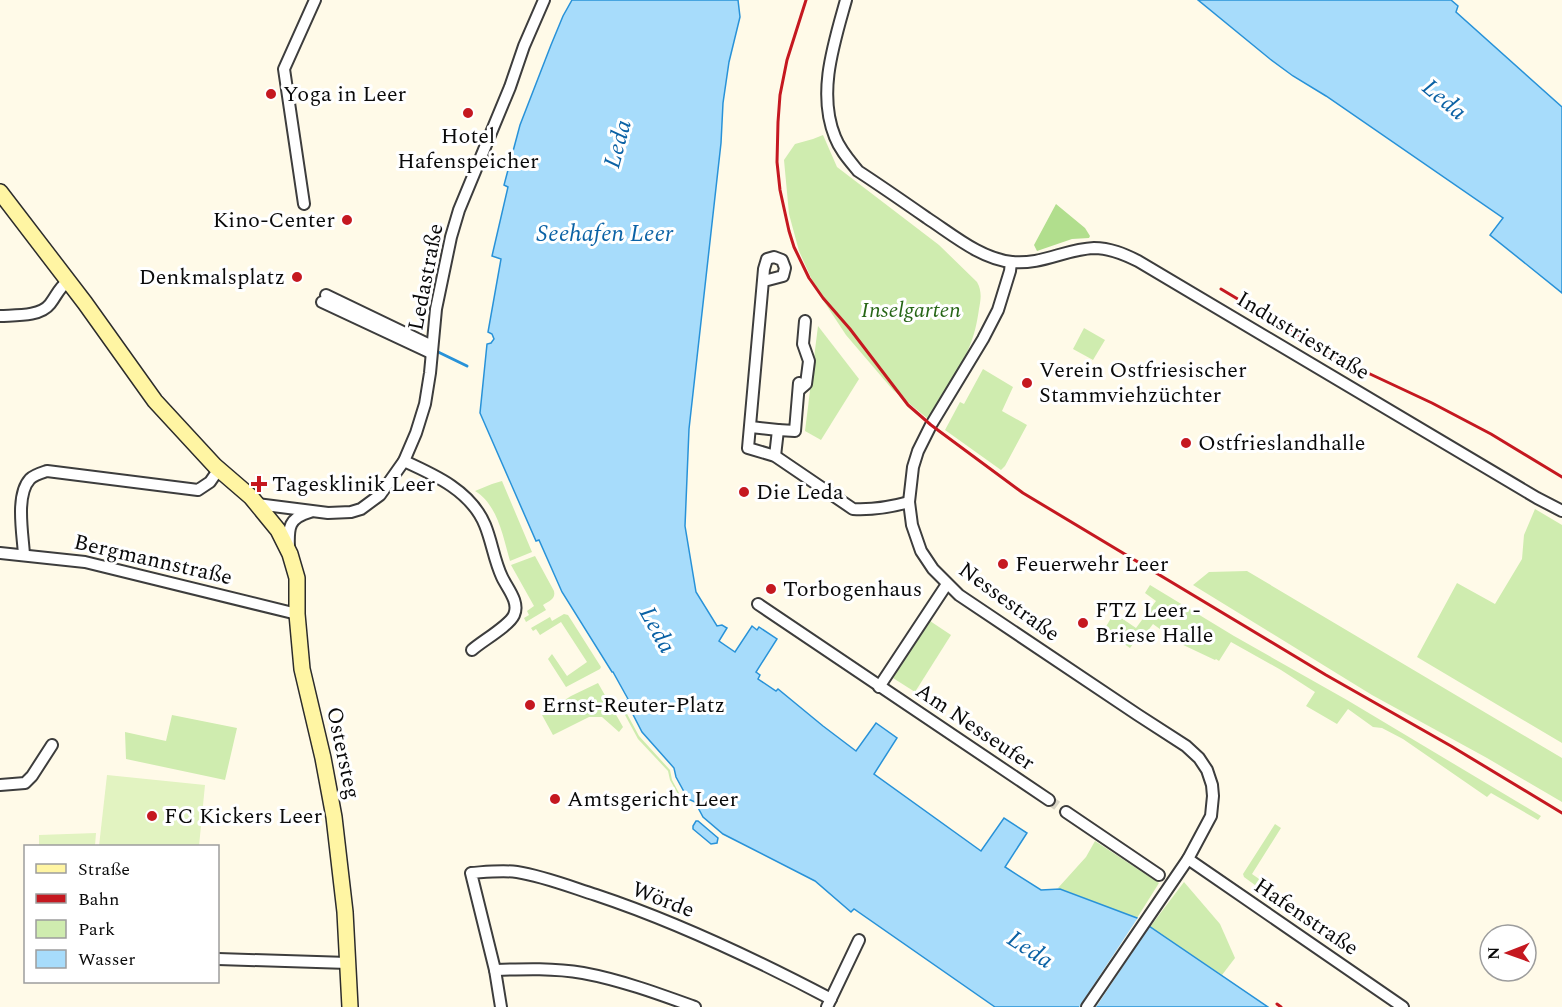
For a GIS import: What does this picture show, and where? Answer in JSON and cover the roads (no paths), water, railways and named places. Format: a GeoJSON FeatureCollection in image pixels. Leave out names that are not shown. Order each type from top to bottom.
{"type":"FeatureCollection","features":[{"type":"Feature","properties":{"kind":"main road","name":"Ostersteg"},"geometry":{"type":"LineString","coordinates":[[0,192],[155,401],[219,470],[241,487],[257,504],[278,530],[290,554],[297,578],[297,614],[303,677],[332,804],[340,861],[350,1007]]}},
{"type":"Feature","properties":{"kind":"street"},"geometry":{"type":"LineString","coordinates":[[304,204],[285,69],[315,0]]}},
{"type":"Feature","properties":{"kind":"street","name":"Ledastraße"},"geometry":{"type":"LineString","coordinates":[[257,504],[340,514],[361,509],[380,495],[404,461],[425,404],[439,290],[459,210],[544,0]]}},
{"type":"Feature","properties":{"kind":"street"},"geometry":{"type":"LineString","coordinates":[[846,0],[828,82],[831,122],[835,138],[843,153],[858,171],[959,239],[984,255],[1011,262]]}},
{"type":"Feature","properties":{"kind":"street","name":"Industriestraße"},"geometry":{"type":"LineString","coordinates":[[1011,262],[1033,262],[1094,248],[1115,251],[1138,261],[1562,511]]}},
{"type":"Feature","properties":{"kind":"street","name":"Nessestraße"},"geometry":{"type":"LineString","coordinates":[[1011,262],[998,310],[931,425],[913,467],[909,502],[912,525],[921,551],[933,569],[959,595],[1186,746],[1199,758],[1207,770],[1212,785],[1211,816],[1188,859],[1087,1007]]}},
{"type":"Feature","properties":{"kind":"street"},"geometry":{"type":"LineString","coordinates":[[0,316],[41,311],[52,302],[60,287],[68,281]]}},
{"type":"Feature","properties":{"kind":"street"},"geometry":{"type":"LineString","coordinates":[[764,281],[748,448],[775,456],[853,509],[865,510],[909,502]]}},
{"type":"Feature","properties":{"kind":"street"},"geometry":{"type":"LineString","coordinates":[[324,299],[432,350]]}},
{"type":"Feature","properties":{"kind":"street"},"geometry":{"type":"LineString","coordinates":[[751,427],[795,431],[799,385],[806,384],[809,361],[803,344],[805,321]]}},
{"type":"Feature","properties":{"kind":"street"},"geometry":{"type":"LineString","coordinates":[[775,456],[778,430]]}},
{"type":"Feature","properties":{"kind":"street"},"geometry":{"type":"LineString","coordinates":[[404,461],[454,487],[473,504],[485,523],[498,567],[515,601],[516,610],[510,621],[472,650]]}},
{"type":"Feature","properties":{"kind":"street"},"geometry":{"type":"LineString","coordinates":[[24,555],[20,503],[28,482],[38,474],[47,471],[198,490],[210,482],[219,470]]}},
{"type":"Feature","properties":{"kind":"street"},"geometry":{"type":"LineString","coordinates":[[290,554],[288,538],[290,524],[298,516],[314,511]]}},
{"type":"Feature","properties":{"kind":"street","name":"Bergmannstraße"},"geometry":{"type":"LineString","coordinates":[[0,553],[85,562],[297,614]]}},
{"type":"Feature","properties":{"kind":"street","name":"Am Nesseufer"},"geometry":{"type":"LineString","coordinates":[[879,687],[947,584]]}},
{"type":"Feature","properties":{"kind":"street","name":"Am Nesseufer"},"geometry":{"type":"LineString","coordinates":[[758,604],[1049,800]]}},
{"type":"Feature","properties":{"kind":"street"},"geometry":{"type":"LineString","coordinates":[[0,785],[25,783],[52,745]]}},
{"type":"Feature","properties":{"kind":"street"},"geometry":{"type":"LineString","coordinates":[[1066,812],[1159,875]]}},
{"type":"Feature","properties":{"kind":"street","name":"Hafenstraße"},"geometry":{"type":"LineString","coordinates":[[1188,859],[1403,1007]]}},
{"type":"Feature","properties":{"kind":"street","name":"Wörde"},"geometry":{"type":"LineString","coordinates":[[495,970],[471,873],[501,871],[519,873],[607,899],[705,937],[788,976],[829,1003]]}},
{"type":"Feature","properties":{"kind":"street"},"geometry":{"type":"LineString","coordinates":[[829,1003],[859,940]]}},
{"type":"Feature","properties":{"kind":"street"},"geometry":{"type":"LineString","coordinates":[[219,959],[348,963]]}},
{"type":"Feature","properties":{"kind":"street"},"geometry":{"type":"LineString","coordinates":[[501,1007],[495,970],[533,968],[585,973],[630,985],[695,1007]]}},
{"type":"Feature","properties":{"kind":"water","name":"Seehafen Leer"},"geometry":{"type":"Polygon","coordinates":[[[572,0],[738,0],[740,17],[729,62],[723,103],[721,143],[689,429],[685,526],[696,592],[717,626],[722,625],[727,628],[719,641],[735,652],[752,626],[757,630],[759,627],[777,639],[756,672],[760,675],[758,679],[776,691],[778,689],[856,751],[876,723],[897,738],[874,774],[981,851],[1004,818],[1027,833],[1005,867],[1041,890],[1060,889],[1137,918],[1268,1007],[995,1007],[854,909],[851,912],[815,881],[723,834],[703,817],[695,802],[688,799],[676,777],[674,768],[642,732],[613,672],[562,592],[539,540],[536,541],[480,413],[487,344],[494,339],[488,332],[501,259],[492,256],[508,187],[504,185],[520,125],[563,16],[572,0]]]}},
{"type":"Feature","properties":{"kind":"water","name":"Leda"},"geometry":{"type":"Polygon","coordinates":[[[1198,0],[1451,0],[1458,6],[1456,12],[1562,107],[1562,293],[1490,235],[1503,218],[1326,96],[1293,76],[1198,0]]]}},
{"type":"Feature","properties":{"kind":"water"},"geometry":{"type":"Polygon","coordinates":[[[696,821],[718,838],[717,843],[711,844],[693,829],[696,821]]]}},
{"type":"Feature","properties":{"kind":"waterway"},"geometry":{"type":"LineString","coordinates":[[434,350],[467,366]]}},
{"type":"Feature","properties":{"kind":"tunnel"},"geometry":{"type":"LineString","coordinates":[[1049,800],[1066,812]]}},
{"type":"Feature","properties":{"kind":"railway"},"geometry":{"type":"LineString","coordinates":[[806,0],[787,60],[780,95],[778,122],[777,162],[780,190],[789,231],[809,278],[908,405],[931,425],[1023,493],[1326,675],[1451,746],[1562,813]]}},
{"type":"Feature","properties":{"kind":"railway"},"geometry":{"type":"LineString","coordinates":[[1221,289],[1338,359],[1432,403],[1491,434],[1562,477]]}},
{"type":"Feature","properties":{"kind":"railway"},"geometry":{"type":"LineString","coordinates":[[1277,1004],[1281,1007]]}},
{"type":"Feature","properties":{"kind":"place","name":"Yoga in Leer"},"geometry":{"type":"Point","coordinates":[271,94]}},
{"type":"Feature","properties":{"kind":"place","name":"Hotel Hafenspeicher"},"geometry":{"type":"Point","coordinates":[468,113]}},
{"type":"Feature","properties":{"kind":"place","name":"Kino-Center"},"geometry":{"type":"Point","coordinates":[347,220]}},
{"type":"Feature","properties":{"kind":"place","name":"Denkmalsplatz"},"geometry":{"type":"Point","coordinates":[297,277]}},
{"type":"Feature","properties":{"kind":"place","name":"Verein Ostfriesischer Stammviehzüchter"},"geometry":{"type":"Point","coordinates":[1027,383]}},
{"type":"Feature","properties":{"kind":"place","name":"Ostfrieslandhalle"},"geometry":{"type":"Point","coordinates":[1186,443]}},
{"type":"Feature","properties":{"kind":"place","name":"Tagesklinik Leer"},"geometry":{"type":"Point","coordinates":[259,484]}},
{"type":"Feature","properties":{"kind":"place","name":"Die Leda"},"geometry":{"type":"Point","coordinates":[744,492]}},
{"type":"Feature","properties":{"kind":"place","name":"Feuerwehr Leer"},"geometry":{"type":"Point","coordinates":[1003,564]}},
{"type":"Feature","properties":{"kind":"place","name":"Torbogenhaus"},"geometry":{"type":"Point","coordinates":[771,589]}},
{"type":"Feature","properties":{"kind":"place","name":"FTZ Leer - Briese Halle"},"geometry":{"type":"Point","coordinates":[1083,623]}},
{"type":"Feature","properties":{"kind":"place","name":"Ernst-Reuter-Platz"},"geometry":{"type":"Point","coordinates":[530,705]}},
{"type":"Feature","properties":{"kind":"place","name":"Amtsgericht Leer"},"geometry":{"type":"Point","coordinates":[555,799]}},
{"type":"Feature","properties":{"kind":"place","name":"FC Kickers Leer"},"geometry":{"type":"Point","coordinates":[152,816]}},
{"type":"Feature","properties":{"kind":"park label","name":"Inselgarten"},"geometry":{"type":"Point","coordinates":[911,310]}}]}
